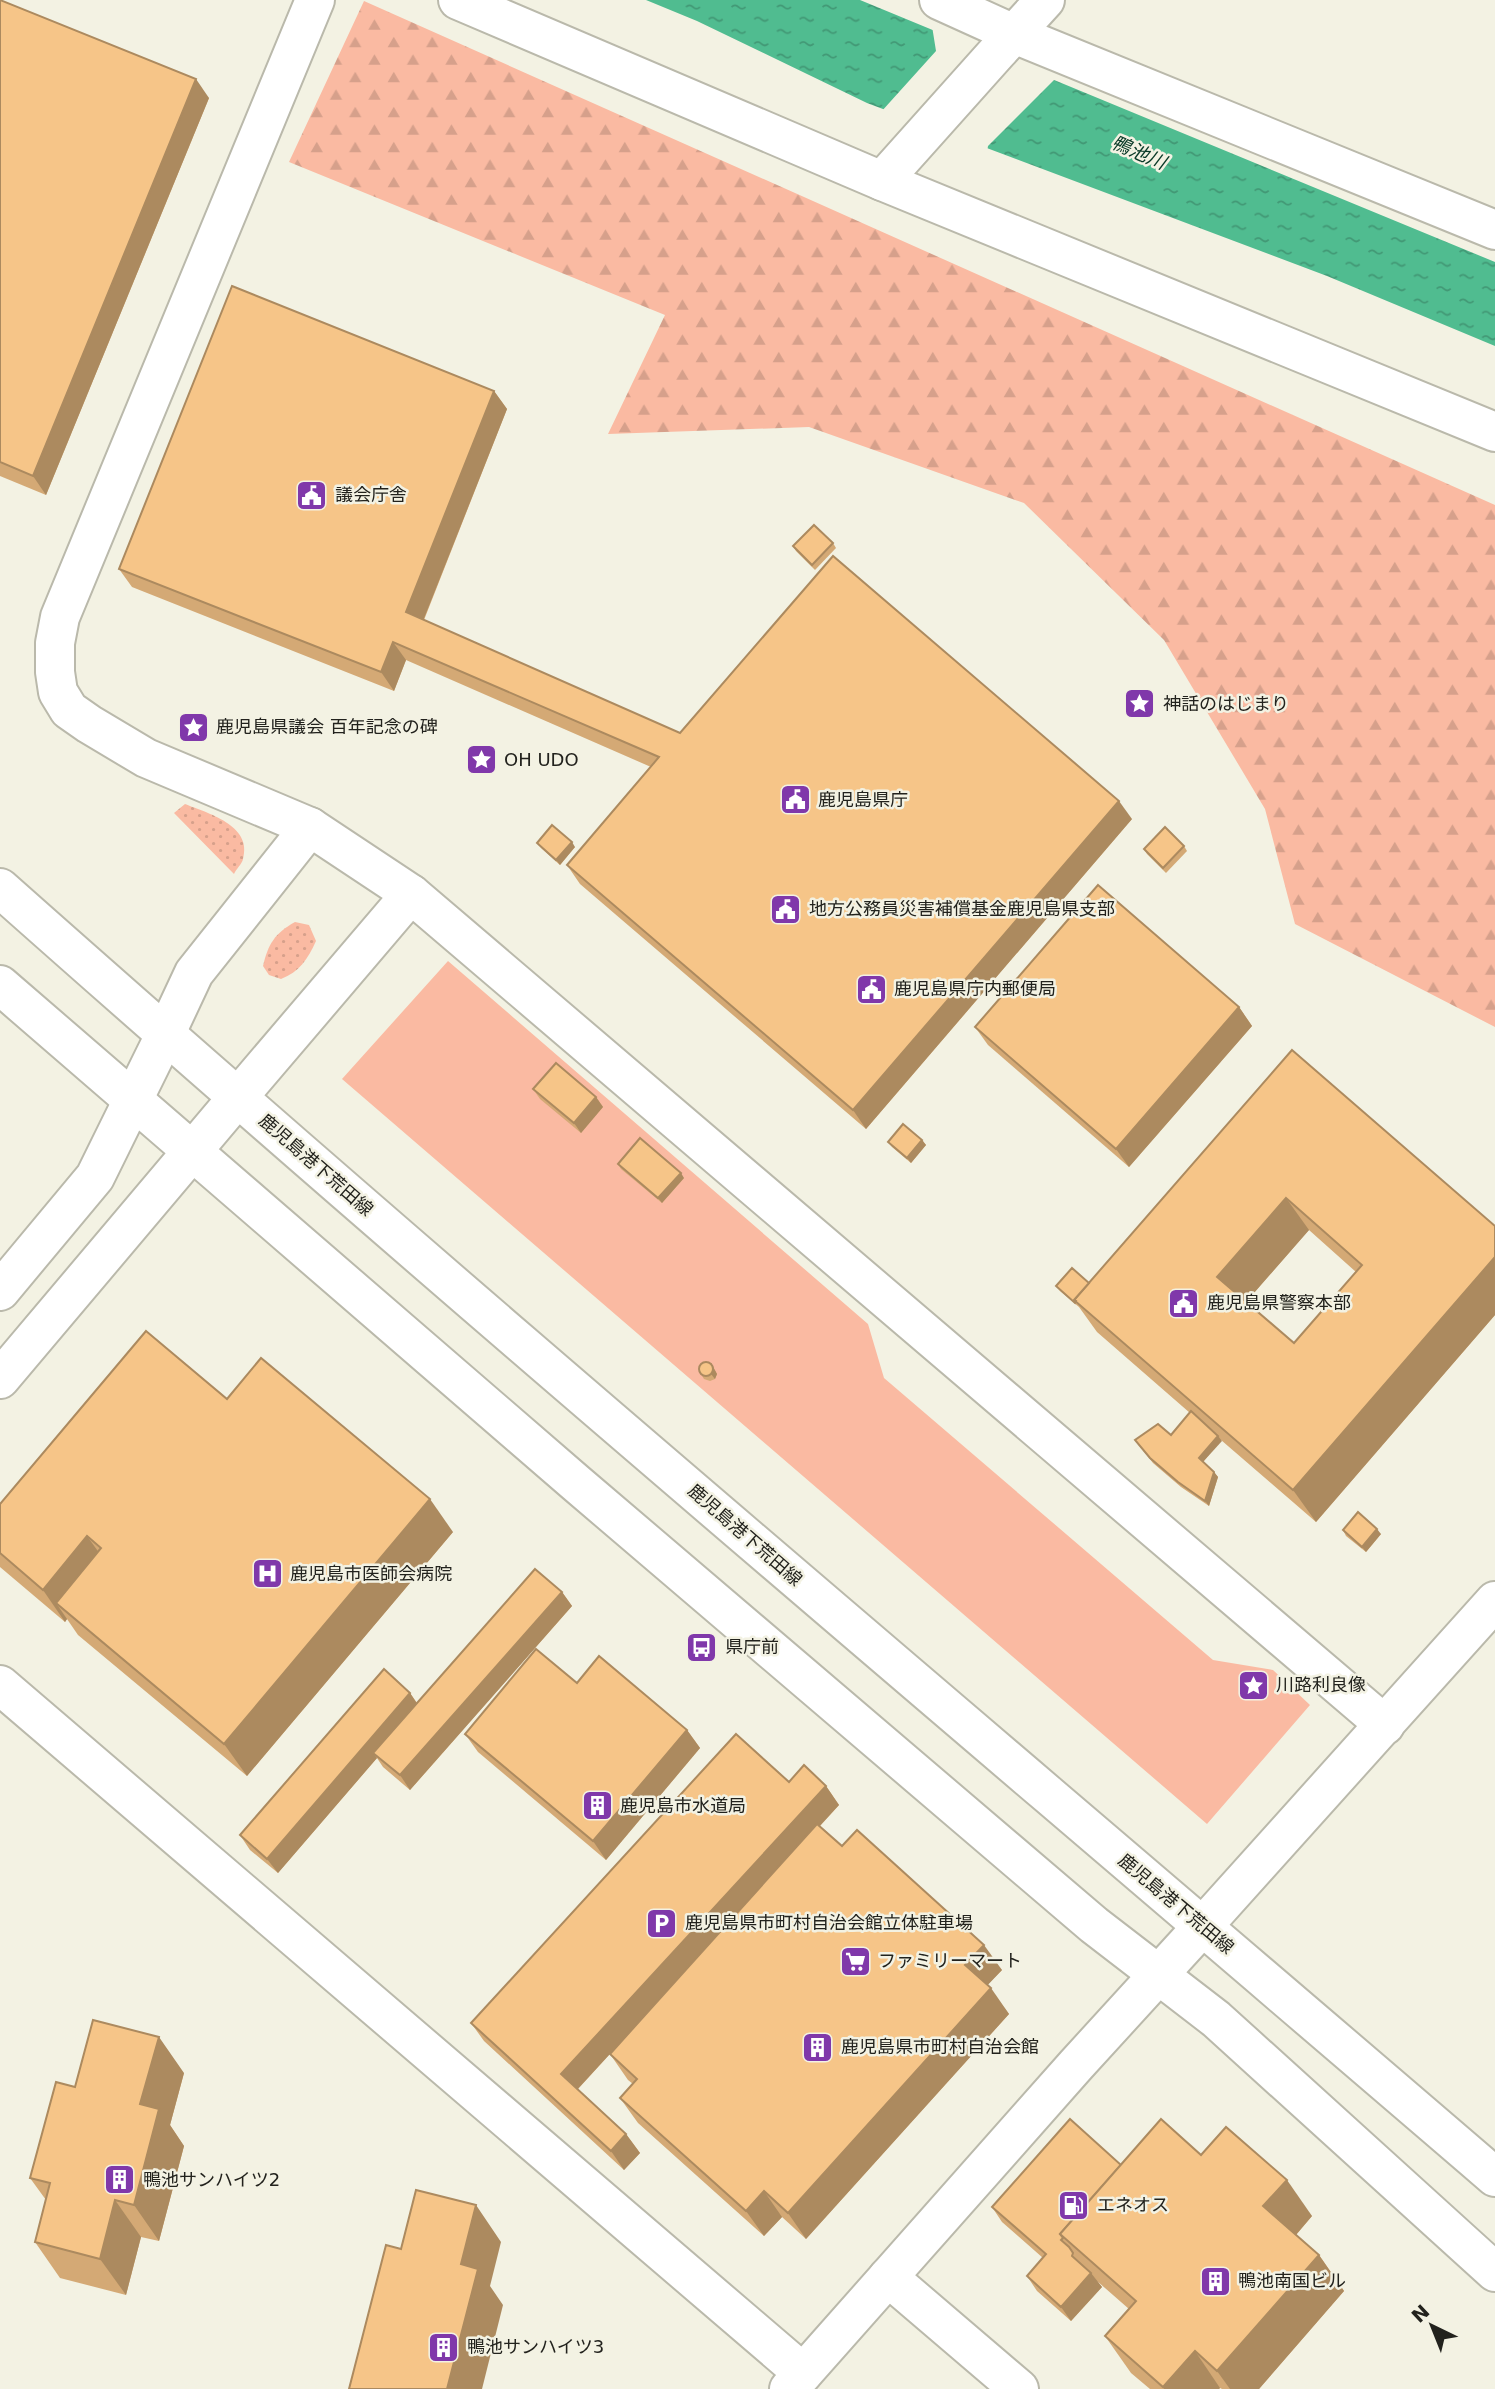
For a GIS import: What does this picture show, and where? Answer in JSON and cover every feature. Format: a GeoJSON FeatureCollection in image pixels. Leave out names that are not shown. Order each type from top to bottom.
{"type":"FeatureCollection","features":[{"type":"Feature","properties":{"kind":"street"},"geometry":{"type":"LineString","coordinates":[[315,0],[60,617],[55,672],[58,692],[69,710],[146,758],[310,827],[411,894],[1385,1725]]}},
{"type":"Feature","properties":{"kind":"street"},"geometry":{"type":"LineString","coordinates":[[458,0],[882,181],[1495,432]]}},
{"type":"Feature","properties":{"kind":"street"},"geometry":{"type":"LineString","coordinates":[[939,0],[1007,41],[1495,230]]}},
{"type":"Feature","properties":{"kind":"street"},"geometry":{"type":"LineString","coordinates":[[882,181],[1045,0]]}},
{"type":"Feature","properties":{"kind":"street"},"geometry":{"type":"LineString","coordinates":[[0,1291],[95,1177],[194,973],[310,827]]}},
{"type":"Feature","properties":{"kind":"street","name":"鹿児島港下荒田線"},"geometry":{"type":"LineString","coordinates":[[0,888],[166,1035],[1495,2177]]}},
{"type":"Feature","properties":{"kind":"street"},"geometry":{"type":"LineString","coordinates":[[0,1379],[411,894]]}},
{"type":"Feature","properties":{"kind":"street"},"geometry":{"type":"LineString","coordinates":[[0,985],[576,1483],[1094,1925],[1216,2019],[1495,2272]]}},
{"type":"Feature","properties":{"kind":"street"},"geometry":{"type":"LineString","coordinates":[[0,1685],[796,2381],[1076,2064],[1495,1601]]}},
{"type":"Feature","properties":{"kind":"street"},"geometry":{"type":"LineString","coordinates":[[888,2277],[1019,2389]]}},
{"type":"Feature","properties":{"kind":"green space"},"geometry":{"type":"Polygon","coordinates":[[[364,1],[1495,505],[1495,1027],[1295,924],[1265,809],[1164,640],[1024,503],[809,427],[608,434],[665,315],[289,162],[364,1]]]}},
{"type":"Feature","properties":{"kind":"green space"},"geometry":{"type":"Polygon","coordinates":[[[185,804],[216,816],[235,829],[241,837],[243,859],[234,874],[174,813],[185,804]]]}},
{"type":"Feature","properties":{"kind":"green space"},"geometry":{"type":"Polygon","coordinates":[[[295,922],[309,925],[316,941],[313,948],[293,973],[281,979],[269,975],[263,966],[267,951],[277,935],[295,922]]]}},
{"type":"Feature","properties":{"kind":"green space"},"geometry":{"type":"Polygon","coordinates":[[[448,961],[868,1324],[884,1378],[1213,1660],[1273,1670],[1310,1705],[1207,1824],[342,1079],[448,961]]]}},
{"type":"Feature","properties":{"kind":"water","name":"鴨池川"},"geometry":{"type":"Polygon","coordinates":[[[646,0],[860,0],[1495,262],[1495,346],[1327,276],[867,103],[697,21],[646,0]]]}},
{"type":"Feature","properties":{"kind":"pier"},"geometry":{"type":"Polygon","coordinates":[[[932,26],[1055,79],[988,146],[987,152],[881,112],[936,51],[932,26]]]}},
{"type":"Feature","properties":{"kind":"building"},"geometry":{"type":"Polygon","coordinates":[[[0,0],[196,79],[33,476],[0,462],[0,0]]]}},
{"type":"Feature","properties":{"kind":"building"},"geometry":{"type":"Polygon","coordinates":[[[232,286],[494,391],[406,612],[680,733],[833,556],[1119,801],[853,1110],[567,865],[659,757],[393,642],[381,672],[119,569],[232,286]]]}},
{"type":"Feature","properties":{"kind":"building"},"geometry":{"type":"Polygon","coordinates":[[[814,525],[833,543],[812,565],[793,546],[814,525]]]}},
{"type":"Feature","properties":{"kind":"building"},"geometry":{"type":"Polygon","coordinates":[[[552,825],[572,842],[556,860],[537,843],[552,825]]]}},
{"type":"Feature","properties":{"kind":"building"},"geometry":{"type":"Polygon","coordinates":[[[1165,827],[1184,846],[1163,868],[1144,849],[1165,827]]]}},
{"type":"Feature","properties":{"kind":"building"},"geometry":{"type":"Polygon","coordinates":[[[1098,885],[1239,1007],[1116,1149],[975,1027],[1098,885]]]}},
{"type":"Feature","properties":{"kind":"building","name":"鹿児島県警察本部"},"geometry":{"type":"Polygon","coordinates":[[[1292,1050],[1495,1226],[1495,1257],[1293,1490],[1074,1300],[1292,1050]],[[1286,1198],[1217,1277],[1294,1343],[1362,1265],[1286,1198]]]}},
{"type":"Feature","properties":{"kind":"building"},"geometry":{"type":"Polygon","coordinates":[[[556,1063],[596,1097],[574,1123],[533,1089],[556,1063]]]}},
{"type":"Feature","properties":{"kind":"building"},"geometry":{"type":"Polygon","coordinates":[[[903,1124],[922,1140],[907,1158],[888,1142],[903,1124]]]}},
{"type":"Feature","properties":{"kind":"building"},"geometry":{"type":"Polygon","coordinates":[[[640,1138],[681,1173],[658,1198],[618,1164],[640,1138]]]}},
{"type":"Feature","properties":{"kind":"building"},"geometry":{"type":"Polygon","coordinates":[[[1072,1268],[1089,1283],[1074,1300],[1075,1303],[1056,1286],[1072,1268]]]}},
{"type":"Feature","properties":{"kind":"building","name":"鹿児島市医師会病院"},"geometry":{"type":"Polygon","coordinates":[[[146,1331],[227,1399],[261,1358],[430,1499],[224,1744],[56,1603],[101,1548],[87,1536],[43,1590],[0,1553],[0,1504],[146,1331]]]}},
{"type":"Feature","properties":{"kind":"building"},"geometry":{"type":"Polygon","coordinates":[[[706,1362],[711,1364],[711,1374],[706,1376],[701,1374],[699,1369],[701,1364],[706,1362]]]}},
{"type":"Feature","properties":{"kind":"building"},"geometry":{"type":"Polygon","coordinates":[[[1191,1411],[1218,1436],[1199,1458],[1214,1472],[1205,1501],[1150,1458],[1135,1440],[1158,1424],[1171,1435],[1191,1411]]]}},
{"type":"Feature","properties":{"kind":"building"},"geometry":{"type":"Polygon","coordinates":[[[1358,1512],[1377,1529],[1362,1547],[1343,1530],[1358,1512]]]}},
{"type":"Feature","properties":{"kind":"building"},"geometry":{"type":"Polygon","coordinates":[[[535,1569],[562,1592],[400,1775],[373,1753],[535,1569]]]}},
{"type":"Feature","properties":{"kind":"building","name":"鹿児島市水道局"},"geometry":{"type":"Polygon","coordinates":[[[536,1649],[577,1683],[599,1656],[687,1730],[593,1841],[465,1734],[536,1649]]]}},
{"type":"Feature","properties":{"kind":"building"},"geometry":{"type":"Polygon","coordinates":[[[384,1669],[410,1693],[267,1859],[240,1835],[384,1669]]]}},
{"type":"Feature","properties":{"kind":"building","name":"鹿児島県市町村自治会館立体駐車場"},"geometry":{"type":"Polygon","coordinates":[[[736,1734],[789,1782],[804,1765],[826,1786],[561,2074],[626,2134],[611,2151],[471,2023],[736,1734]]]}},
{"type":"Feature","properties":{"kind":"building","name":"鹿児島県市町村自治会館"},"geometry":{"type":"Polygon","coordinates":[[[817,1824],[842,1846],[857,1830],[984,1945],[965,1965],[991,1988],[788,2213],[764,2191],[746,2211],[620,2098],[637,2079],[610,2054],[817,1824]]]}},
{"type":"Feature","properties":{"kind":"building"},"geometry":{"type":"Polygon","coordinates":[[[93,2020],[159,2037],[140,2104],[159,2109],[134,2205],[115,2200],[100,2259],[35,2242],[50,2183],[30,2178],[56,2082],[75,2087],[93,2020]]]}},
{"type":"Feature","properties":{"kind":"building"},"geometry":{"type":"Polygon","coordinates":[[[1070,2119],[1121,2165],[1060,2234],[1063,2238],[1061,2240],[1073,2253],[1072,2256],[1091,2273],[1061,2307],[1027,2276],[1046,2254],[992,2207],[1070,2119]]]}},
{"type":"Feature","properties":{"kind":"building","name":"鴨池南国ビル"},"geometry":{"type":"Polygon","coordinates":[[[1161,2119],[1201,2155],[1226,2127],[1287,2180],[1263,2206],[1319,2255],[1217,2371],[1195,2351],[1163,2387],[1105,2336],[1136,2301],[1060,2234],[1161,2119]]]}},
{"type":"Feature","properties":{"kind":"building"},"geometry":{"type":"Polygon","coordinates":[[[416,2190],[476,2205],[461,2264],[478,2269],[447,2389],[349,2389],[386,2245],[401,2249],[416,2190]]]}},
{"type":"Feature","properties":{"kind":"place","name":"議会庁舎"},"geometry":{"type":"Point","coordinates":[312,495]}},
{"type":"Feature","properties":{"kind":"place","name":"神話のはじまり"},"geometry":{"type":"Point","coordinates":[1140,704]}},
{"type":"Feature","properties":{"kind":"place","name":"鹿児島県議会 百年記念の碑"},"geometry":{"type":"Point","coordinates":[193,727]}},
{"type":"Feature","properties":{"kind":"place","name":"OH UDO"},"geometry":{"type":"Point","coordinates":[481,760]}},
{"type":"Feature","properties":{"kind":"place","name":"鹿児島県庁"},"geometry":{"type":"Point","coordinates":[795,800]}},
{"type":"Feature","properties":{"kind":"place","name":"地方公務員災害補償基金鹿児島県支部"},"geometry":{"type":"Point","coordinates":[786,909]}},
{"type":"Feature","properties":{"kind":"place","name":"鹿児島県庁内郵便局"},"geometry":{"type":"Point","coordinates":[871,989]}},
{"type":"Feature","properties":{"kind":"place","name":"鹿児島県警察本部"},"geometry":{"type":"Point","coordinates":[1184,1303]}},
{"type":"Feature","properties":{"kind":"place","name":"鹿児島市医師会病院"},"geometry":{"type":"Point","coordinates":[267,1574]}},
{"type":"Feature","properties":{"kind":"place","name":"県庁前"},"geometry":{"type":"Point","coordinates":[702,1647]}},
{"type":"Feature","properties":{"kind":"place","name":"川路利良像"},"geometry":{"type":"Point","coordinates":[1253,1685]}},
{"type":"Feature","properties":{"kind":"place","name":"鹿児島市水道局"},"geometry":{"type":"Point","coordinates":[597,1806]}},
{"type":"Feature","properties":{"kind":"place","name":"鹿児島県市町村自治会館立体駐車場"},"geometry":{"type":"Point","coordinates":[662,1923]}},
{"type":"Feature","properties":{"kind":"place","name":"ファミリーマート"},"geometry":{"type":"Point","coordinates":[855,1961]}},
{"type":"Feature","properties":{"kind":"place","name":"鹿児島県市町村自治会館"},"geometry":{"type":"Point","coordinates":[818,2047]}},
{"type":"Feature","properties":{"kind":"place","name":"鴨池サンハイツ2"},"geometry":{"type":"Point","coordinates":[120,2180]}},
{"type":"Feature","properties":{"kind":"place","name":"エネオス"},"geometry":{"type":"Point","coordinates":[1074,2205]}},
{"type":"Feature","properties":{"kind":"place","name":"鴨池南国ビル"},"geometry":{"type":"Point","coordinates":[1215,2281]}},
{"type":"Feature","properties":{"kind":"place","name":"鴨池サンハイツ3"},"geometry":{"type":"Point","coordinates":[444,2347]}}]}
